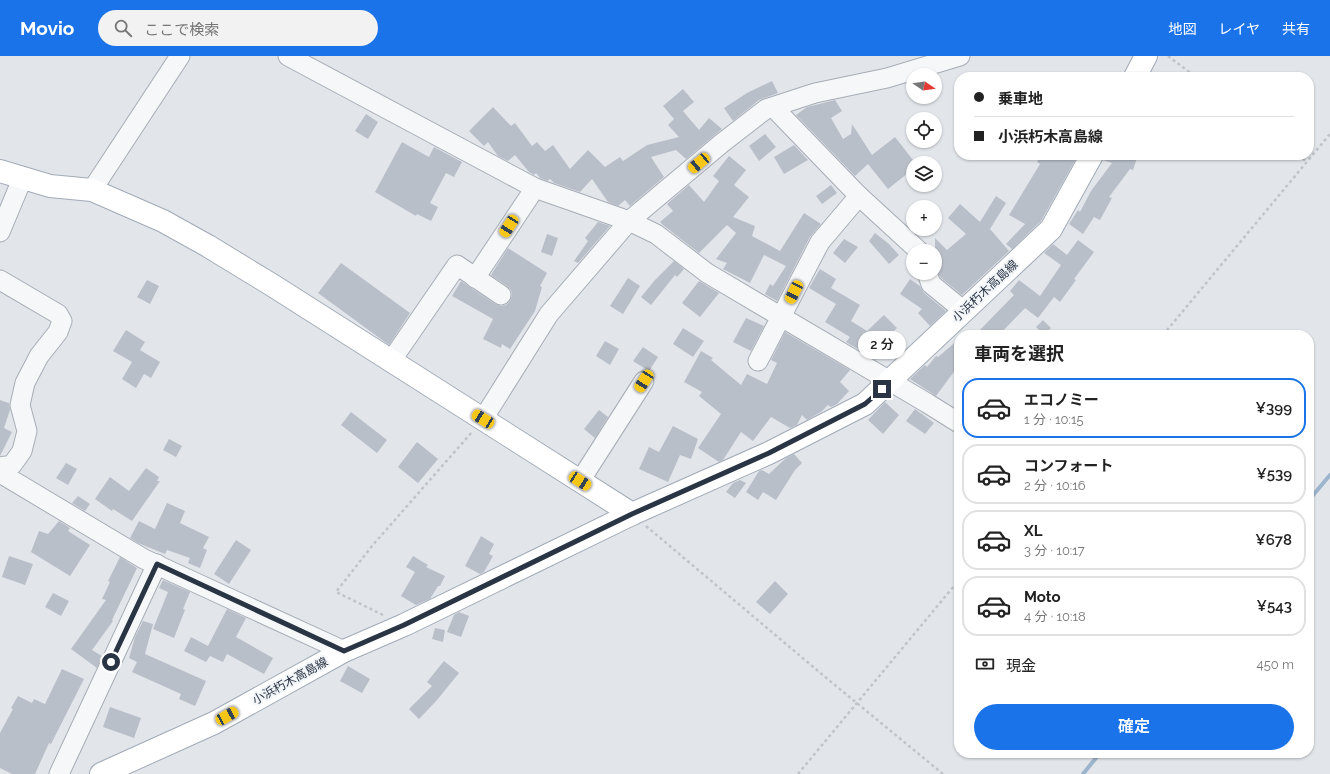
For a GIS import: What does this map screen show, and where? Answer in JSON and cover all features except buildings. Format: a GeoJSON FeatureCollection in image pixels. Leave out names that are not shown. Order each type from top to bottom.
{"type":"FeatureCollection","features":[{"type":"Feature","properties":{"kind":"main road"},"geometry":{"type":"LineString","coordinates":[[1138,72],[1146,56]]}},
{"type":"Feature","properties":{"kind":"main road","name":"小浜朽木高島線"},"geometry":{"type":"LineString","coordinates":[[101,774],[214,723],[344,651],[404,625],[632,514],[769,453],[865,404],[1051,229],[1089,160]]}},
{"type":"Feature","properties":{"kind":"main road"},"geometry":{"type":"LineString","coordinates":[[0,171],[50,186],[92,190],[163,221],[208,246],[632,514]]}},
{"type":"Feature","properties":{"kind":"street"},"geometry":{"type":"LineString","coordinates":[[92,190],[180,56]]}},
{"type":"Feature","properties":{"kind":"street"},"geometry":{"type":"LineString","coordinates":[[288,56],[534,188],[628,222],[656,234],[707,273],[954,420]]}},
{"type":"Feature","properties":{"kind":"street"},"geometry":{"type":"LineString","coordinates":[[483,419],[549,314],[628,222],[722,143],[766,109],[815,93],[886,78],[960,56]]}},
{"type":"Feature","properties":{"kind":"street"},"geometry":{"type":"LineString","coordinates":[[773,107],[859,196],[911,244]]}},
{"type":"Feature","properties":{"kind":"street"},"geometry":{"type":"LineString","coordinates":[[0,232],[23,178]]}},
{"type":"Feature","properties":{"kind":"street"},"geometry":{"type":"LineString","coordinates":[[475,278],[534,188]]}},
{"type":"Feature","properties":{"kind":"street"},"geometry":{"type":"LineString","coordinates":[[758,361],[820,242],[859,196]]}},
{"type":"Feature","properties":{"kind":"street"},"geometry":{"type":"LineString","coordinates":[[391,361],[457,265],[501,295]]}},
{"type":"Feature","properties":{"kind":"street"},"geometry":{"type":"LineString","coordinates":[[0,280],[58,314],[62,321],[58,332],[39,356],[25,383],[20,405],[27,430],[22,450],[12,465],[0,467]]}},
{"type":"Feature","properties":{"kind":"street"},"geometry":{"type":"LineString","coordinates":[[930,280],[931,284],[964,311]]}},
{"type":"Feature","properties":{"kind":"street"},"geometry":{"type":"LineString","coordinates":[[580,481],[644,381]]}},
{"type":"Feature","properties":{"kind":"street"},"geometry":{"type":"LineString","coordinates":[[0,474],[144,559],[344,651]]}},
{"type":"Feature","properties":{"kind":"street"},"geometry":{"type":"LineString","coordinates":[[60,774],[157,564]]}},
{"type":"Feature","properties":{"kind":"path"},"geometry":{"type":"LineString","coordinates":[[1168,56],[1189,72]]}},
{"type":"Feature","properties":{"kind":"path"},"geometry":{"type":"LineString","coordinates":[[1314,153],[1330,134]]}},
{"type":"Feature","properties":{"kind":"path"},"geometry":{"type":"LineString","coordinates":[[1167,330],[1307,162],[1304,160]]}},
{"type":"Feature","properties":{"kind":"path"},"geometry":{"type":"LineString","coordinates":[[404,625],[336,592],[372,546],[483,419]]}},
{"type":"Feature","properties":{"kind":"path"},"geometry":{"type":"LineString","coordinates":[[632,514],[943,774]]}},
{"type":"Feature","properties":{"kind":"path"},"geometry":{"type":"LineString","coordinates":[[798,774],[954,586]]}},
{"type":"Feature","properties":{"kind":"waterway"},"geometry":{"type":"LineString","coordinates":[[1314,494],[1330,475]]}},
{"type":"Feature","properties":{"kind":"waterway"},"geometry":{"type":"LineString","coordinates":[[1083,774],[1096,758]]}},
{"type":"Feature","properties":{"kind":"route"},"geometry":{"type":"LineString","coordinates":[[111,662],[157,564],[344,651],[404,625],[632,514],[769,453],[865,404],[882,389]]}}]}
